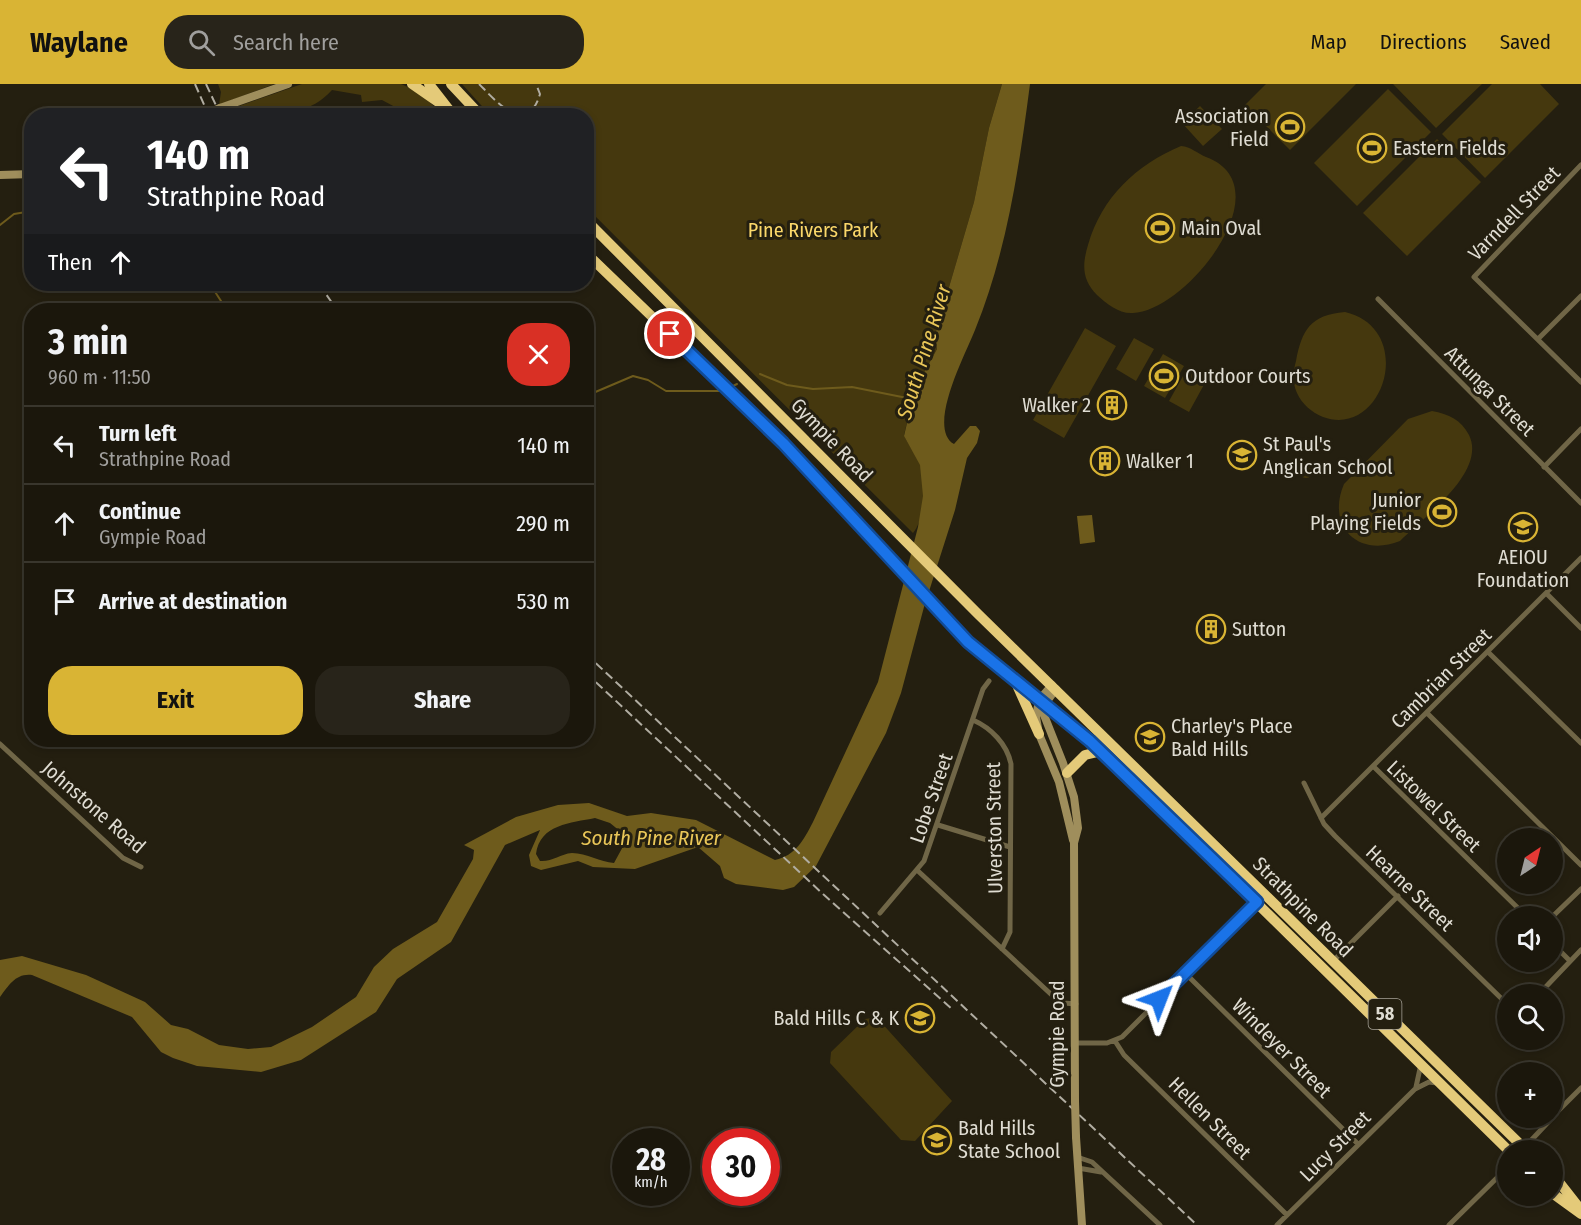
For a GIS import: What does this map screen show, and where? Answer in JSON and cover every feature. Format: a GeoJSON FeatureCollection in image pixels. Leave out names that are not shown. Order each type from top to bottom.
{"type":"FeatureCollection","features":[{"type":"Feature","properties":{"kind":"highway"},"geometry":{"type":"LineString","coordinates":[[412,84],[445,108]]}},
{"type":"Feature","properties":{"kind":"highway"},"geometry":{"type":"LineString","coordinates":[[429,84],[448,108]]}},
{"type":"Feature","properties":{"kind":"highway"},"geometry":{"type":"LineString","coordinates":[[451,84],[474,108]]}},
{"type":"Feature","properties":{"kind":"highway","name":"Gympie Road"},"geometry":{"type":"LineString","coordinates":[[594,228],[946,582],[1054,687]]}},
{"type":"Feature","properties":{"kind":"highway","name":"Gympie Road"},"geometry":{"type":"LineString","coordinates":[[594,260],[783,443],[960,633],[1015,682],[1042,702]]}},
{"type":"Feature","properties":{"kind":"highway"},"geometry":{"type":"LineString","coordinates":[[1015,682],[1039,734]]}},
{"type":"Feature","properties":{"kind":"highway","name":"Strathpine Road"},"geometry":{"type":"LineString","coordinates":[[1054,687],[1261,899]]}},
{"type":"Feature","properties":{"kind":"highway","name":"Strathpine Road"},"geometry":{"type":"LineString","coordinates":[[1042,702],[1101,751],[1261,899],[1513,1140]]}},
{"type":"Feature","properties":{"kind":"highway"},"geometry":{"type":"LineString","coordinates":[[1067,773],[1085,755],[1101,751]]}},
{"type":"Feature","properties":{"kind":"highway","name":"Strathpine Road"},"geometry":{"type":"LineString","coordinates":[[1329,965],[1421,1064],[1498,1140]]}},
{"type":"Feature","properties":{"kind":"highway"},"geometry":{"type":"LineString","coordinates":[[1563,1184],[1576,1196],[1581,1210]]}},
{"type":"Feature","properties":{"kind":"highway"},"geometry":{"type":"LineString","coordinates":[[1563,1201],[1581,1214]]}},
{"type":"Feature","properties":{"kind":"highway"},"geometry":{"type":"LineString","coordinates":[[1569,1206],[1580,1225]]}},
{"type":"Feature","properties":{"kind":"main road"},"geometry":{"type":"LineString","coordinates":[[220,108],[288,84]]}},
{"type":"Feature","properties":{"kind":"main road"},"geometry":{"type":"LineString","coordinates":[[0,175],[24,174]]}},
{"type":"Feature","properties":{"kind":"main road"},"geometry":{"type":"LineString","coordinates":[[1042,702],[1054,687]]}},
{"type":"Feature","properties":{"kind":"main road","name":"Gympie Road"},"geometry":{"type":"LineString","coordinates":[[1042,702],[1035,712],[1039,734],[1059,783],[1074,843]]}},
{"type":"Feature","properties":{"kind":"main road","name":"Gympie Road"},"geometry":{"type":"LineString","coordinates":[[1042,702],[1044,718],[1067,773],[1077,816],[1074,843],[1075,1101],[1076,1157],[1082,1225]]}},
{"type":"Feature","properties":{"kind":"street","name":"Varndell Street"},"geometry":{"type":"LineString","coordinates":[[1581,165],[1474,277],[1581,382]]}},
{"type":"Feature","properties":{"kind":"street"},"geometry":{"type":"LineString","coordinates":[[1538,339],[1581,296]]}},
{"type":"Feature","properties":{"kind":"street","name":"Attunga Street"},"geometry":{"type":"LineString","coordinates":[[1378,299],[1581,504]]}},
{"type":"Feature","properties":{"kind":"street"},"geometry":{"type":"LineString","coordinates":[[1544,467],[1581,429]]}},
{"type":"Feature","properties":{"kind":"street","name":"Cambrian Street"},"geometry":{"type":"LineString","coordinates":[[1321,818],[1581,558]]}},
{"type":"Feature","properties":{"kind":"street"},"geometry":{"type":"LineString","coordinates":[[1546,592],[1581,628]]}},
{"type":"Feature","properties":{"kind":"street"},"geometry":{"type":"LineString","coordinates":[[1488,652],[1581,744]]}},
{"type":"Feature","properties":{"kind":"street","name":"Lobe Street"},"geometry":{"type":"LineString","coordinates":[[880,913],[918,871],[927,855],[973,720],[989,681]]}},
{"type":"Feature","properties":{"kind":"street"},"geometry":{"type":"LineString","coordinates":[[1426,713],[1581,865]]}},
{"type":"Feature","properties":{"kind":"street","name":"Ulverston Street"},"geometry":{"type":"LineString","coordinates":[[973,720],[996,737],[1010,758],[1010,932],[1002,949]]}},
{"type":"Feature","properties":{"kind":"street","name":"Johnstone Road"},"geometry":{"type":"LineString","coordinates":[[0,744],[123,858],[141,867]]}},
{"type":"Feature","properties":{"kind":"street","name":"Listowel Street"},"geometry":{"type":"LineString","coordinates":[[1373,766],[1516,906]]}},
{"type":"Feature","properties":{"kind":"street","name":"Hearne Street"},"geometry":{"type":"LineString","coordinates":[[1304,783],[1321,818],[1335,836],[1497,994]]}},
{"type":"Feature","properties":{"kind":"street"},"geometry":{"type":"LineString","coordinates":[[938,825],[1010,847]]}},
{"type":"Feature","properties":{"kind":"street"},"geometry":{"type":"LineString","coordinates":[[918,871],[1056,999],[1076,1004]]}},
{"type":"Feature","properties":{"kind":"street"},"geometry":{"type":"LineString","coordinates":[[1563,906],[1581,889]]}},
{"type":"Feature","properties":{"kind":"street"},"geometry":{"type":"LineString","coordinates":[[1329,965],[1398,896]]}},
{"type":"Feature","properties":{"kind":"street"},"geometry":{"type":"LineString","coordinates":[[1076,1043],[1103,1044],[1115,1041],[1261,899]]}},
{"type":"Feature","properties":{"kind":"street"},"geometry":{"type":"LineString","coordinates":[[1548,984],[1581,950]]}},
{"type":"Feature","properties":{"kind":"street"},"geometry":{"type":"LineString","coordinates":[[1563,954],[1570,961]]}},
{"type":"Feature","properties":{"kind":"street","name":"Windeyer Street"},"geometry":{"type":"LineString","coordinates":[[1185,973],[1358,1144]]}},
{"type":"Feature","properties":{"kind":"street","name":"Hellen Street"},"geometry":{"type":"LineString","coordinates":[[1115,1041],[1124,1055],[1287,1215]]}},
{"type":"Feature","properties":{"kind":"street"},"geometry":{"type":"LineString","coordinates":[[1415,1089],[1421,1064]]}},
{"type":"Feature","properties":{"kind":"street"},"geometry":{"type":"LineString","coordinates":[[1415,1089],[1429,1082],[1441,1083]]}},
{"type":"Feature","properties":{"kind":"street"},"geometry":{"type":"LineString","coordinates":[[1563,1106],[1581,1088]]}},
{"type":"Feature","properties":{"kind":"street","name":"Lucy Street"},"geometry":{"type":"LineString","coordinates":[[1277,1225],[1415,1089]]}},
{"type":"Feature","properties":{"kind":"street"},"geometry":{"type":"LineString","coordinates":[[1532,1140],[1543,1128]]}},
{"type":"Feature","properties":{"kind":"street"},"geometry":{"type":"LineString","coordinates":[[1076,1157],[1088,1159],[1160,1225]]}},
{"type":"Feature","properties":{"kind":"street"},"geometry":{"type":"LineString","coordinates":[[1077,1167],[1102,1173]]}},
{"type":"Feature","properties":{"kind":"street"},"geometry":{"type":"LineString","coordinates":[[1449,1225],[1497,1178]]}},
{"type":"Feature","properties":{"kind":"green space"},"geometry":{"type":"Polygon","coordinates":[[[218,84],[274,84],[219,105],[221,92],[218,84]]]}},
{"type":"Feature","properties":{"kind":"green space"},"geometry":{"type":"Polygon","coordinates":[[[302,84],[401,84],[419,92],[436,108],[397,108],[382,100],[362,102],[361,95],[332,90],[321,100],[306,108],[233,108],[302,84]]]}},
{"type":"Feature","properties":{"kind":"green space","name":"Pine Rivers Park"},"geometry":{"type":"Polygon","coordinates":[[[462,84],[1002,84],[989,128],[974,202],[935,335],[937,349],[915,389],[904,435],[920,464],[924,480],[922,510],[913,533],[594,215],[594,108],[484,108],[462,84]]]}},
{"type":"Feature","properties":{"kind":"green space","name":"Association Field"},"geometry":{"type":"Polygon","coordinates":[[[1266,84],[1356,84],[1290,150],[1245,105],[1266,84]]]}},
{"type":"Feature","properties":{"kind":"green space","name":"Eastern Fields"},"geometry":{"type":"Polygon","coordinates":[[[1393,84],[1482,84],[1436,128],[1393,84]]]}},
{"type":"Feature","properties":{"kind":"green space","name":"Eastern Fields"},"geometry":{"type":"Polygon","coordinates":[[[1492,84],[1540,84],[1559,104],[1485,178],[1442,134],[1492,84]]]}},
{"type":"Feature","properties":{"kind":"green space","name":"Eastern Fields"},"geometry":{"type":"Polygon","coordinates":[[[1388,89],[1431,132],[1357,206],[1314,163],[1388,89]]]}},
{"type":"Feature","properties":{"kind":"green space"},"geometry":{"type":"Polygon","coordinates":[[[1200,106],[1222,129],[1203,146],[1182,123],[1200,106]]]}},
{"type":"Feature","properties":{"kind":"green space","name":"Eastern Fields"},"geometry":{"type":"Polygon","coordinates":[[[1437,139],[1481,182],[1407,256],[1363,213],[1437,139]]]}},
{"type":"Feature","properties":{"kind":"green space","name":"Main Oval"},"geometry":{"type":"Polygon","coordinates":[[[1181,146],[1206,157],[1228,172],[1236,193],[1232,219],[1219,245],[1201,270],[1178,292],[1155,307],[1133,313],[1123,312],[1105,302],[1088,284],[1084,266],[1088,245],[1102,212],[1123,185],[1149,163],[1181,146]]]}},
{"type":"Feature","properties":{"kind":"green space"},"geometry":{"type":"Polygon","coordinates":[[[1345,312],[1367,322],[1381,339],[1386,358],[1384,379],[1376,398],[1362,412],[1344,420],[1323,417],[1307,407],[1297,393],[1294,377],[1301,341],[1310,326],[1323,317],[1345,312]]]}},
{"type":"Feature","properties":{"kind":"green space"},"geometry":{"type":"Polygon","coordinates":[[[1085,328],[1116,346],[1064,438],[1033,420],[1085,328]]]}},
{"type":"Feature","properties":{"kind":"green space","name":"Outdoor Courts"},"geometry":{"type":"Polygon","coordinates":[[[1134,338],[1154,349],[1136,381],[1116,369],[1134,338]]]}},
{"type":"Feature","properties":{"kind":"green space","name":"Outdoor Courts"},"geometry":{"type":"Polygon","coordinates":[[[1163,354],[1184,366],[1165,398],[1144,386],[1163,354]]]}},
{"type":"Feature","properties":{"kind":"green space","name":"Outdoor Courts"},"geometry":{"type":"Polygon","coordinates":[[[1187,369],[1206,381],[1189,412],[1169,401],[1187,369]]]}},
{"type":"Feature","properties":{"kind":"green space"},"geometry":{"type":"Polygon","coordinates":[[[1432,411],[1454,418],[1469,435],[1472,449],[1469,464],[1450,493],[1400,541],[1385,545],[1359,542],[1343,525],[1339,513],[1344,484],[1408,419],[1432,411]]]}},
{"type":"Feature","properties":{"kind":"green space"},"geometry":{"type":"Polygon","coordinates":[[[1303,464],[1309,464],[1313,471],[1309,478],[1303,478],[1299,474],[1299,468],[1303,464]]]}},
{"type":"Feature","properties":{"kind":"green space"},"geometry":{"type":"Polygon","coordinates":[[[865,1019],[879,1020],[952,1101],[915,1141],[901,1140],[830,1063],[831,1052],[865,1019]]]}},
{"type":"Feature","properties":{"kind":"water","name":"South Pine River"},"geometry":{"type":"Polygon","coordinates":[[[1002,84],[1030,84],[1004,240],[986,300],[957,372],[946,407],[944,423],[946,435],[954,444],[970,426],[976,426],[980,431],[977,443],[967,458],[955,510],[924,607],[901,693],[886,733],[816,866],[794,887],[783,890],[736,884],[724,878],[720,866],[698,847],[635,869],[593,867],[578,861],[541,870],[531,866],[529,855],[540,830],[505,845],[451,942],[397,979],[376,1012],[301,1060],[261,1072],[197,1066],[173,1058],[161,1052],[132,1017],[32,975],[17,978],[0,997],[0,960],[22,956],[86,975],[145,1002],[171,1025],[188,1029],[219,1045],[248,1049],[271,1047],[312,1027],[356,997],[374,967],[393,949],[437,922],[473,859],[474,850],[464,845],[516,817],[558,805],[589,803],[627,816],[651,813],[696,820],[775,860],[794,851],[813,822],[878,682],[918,527],[923,496],[920,465],[904,436],[915,389],[937,349],[935,335],[974,202],[989,128],[1002,84]],[[595,818],[558,827],[544,836],[536,854],[540,861],[572,853],[614,863],[626,841],[626,836],[610,823],[595,818]]]}},
{"type":"Feature","properties":{"kind":"water"},"geometry":{"type":"Polygon","coordinates":[[[1092,515],[1095,542],[1080,544],[1077,516],[1092,515]]]}},
{"type":"Feature","properties":{"kind":"waterway"},"geometry":{"type":"LineString","coordinates":[[0,225],[14,214],[24,212]]}},
{"type":"Feature","properties":{"kind":"waterway"},"geometry":{"type":"LineString","coordinates":[[215,291],[221,303]]}},
{"type":"Feature","properties":{"kind":"waterway"},"geometry":{"type":"LineString","coordinates":[[760,374],[787,385],[813,389],[852,387],[912,399]]}},
{"type":"Feature","properties":{"kind":"waterway"},"geometry":{"type":"LineString","coordinates":[[594,393],[633,376],[648,380],[666,391],[720,391]]}},
{"type":"Feature","properties":{"kind":"waterway"},"geometry":{"type":"LineString","coordinates":[[733,386],[737,384]]}},
{"type":"Feature","properties":{"kind":"railway"},"geometry":{"type":"LineString","coordinates":[[195,84],[206,108]]}},
{"type":"Feature","properties":{"kind":"railway"},"geometry":{"type":"LineString","coordinates":[[206,84],[217,108]]}},
{"type":"Feature","properties":{"kind":"railway"},"geometry":{"type":"LineString","coordinates":[[479,84],[505,108]]}},
{"type":"Feature","properties":{"kind":"railway"},"geometry":{"type":"LineString","coordinates":[[533,108],[540,94],[536,84]]}},
{"type":"Feature","properties":{"kind":"railway"},"geometry":{"type":"LineString","coordinates":[[324,291],[332,303]]}},
{"type":"Feature","properties":{"kind":"railway"},"geometry":{"type":"LineString","coordinates":[[594,661],[1197,1225]]}},
{"type":"Feature","properties":{"kind":"railway"},"geometry":{"type":"LineString","coordinates":[[594,680],[823,894],[953,1010]]}},
{"type":"Feature","properties":{"kind":"place","name":"Association Field"},"geometry":{"type":"Point","coordinates":[1290,127]}},
{"type":"Feature","properties":{"kind":"place","name":"Eastern Fields"},"geometry":{"type":"Point","coordinates":[1372,148]}},
{"type":"Feature","properties":{"kind":"place","name":"Main Oval"},"geometry":{"type":"Point","coordinates":[1160,228]}},
{"type":"Feature","properties":{"kind":"place","name":"Outdoor Courts"},"geometry":{"type":"Point","coordinates":[1164,376]}},
{"type":"Feature","properties":{"kind":"place","name":"Walker 2"},"geometry":{"type":"Point","coordinates":[1112,405]}},
{"type":"Feature","properties":{"kind":"place","name":"St Paul's Anglican School"},"geometry":{"type":"Point","coordinates":[1242,455]}},
{"type":"Feature","properties":{"kind":"place","name":"Walker 1"},"geometry":{"type":"Point","coordinates":[1105,461]}},
{"type":"Feature","properties":{"kind":"place","name":"Junior Playing Fields"},"geometry":{"type":"Point","coordinates":[1442,512]}},
{"type":"Feature","properties":{"kind":"place","name":"AEIOU Foundation"},"geometry":{"type":"Point","coordinates":[1523,527]}},
{"type":"Feature","properties":{"kind":"place","name":"Sutton"},"geometry":{"type":"Point","coordinates":[1211,629]}},
{"type":"Feature","properties":{"kind":"place","name":"Charley's Place Bald Hills"},"geometry":{"type":"Point","coordinates":[1150,737]}},
{"type":"Feature","properties":{"kind":"place","name":"Bald Hills C & K"},"geometry":{"type":"Point","coordinates":[920,1018]}},
{"type":"Feature","properties":{"kind":"place","name":"Bald Hills State School"},"geometry":{"type":"Point","coordinates":[937,1140]}},
{"type":"Feature","properties":{"kind":"route"},"geometry":{"type":"LineString","coordinates":[[670,334],[783,443],[968,642],[1090,741],[1257,902],[1159,999]]}}]}
